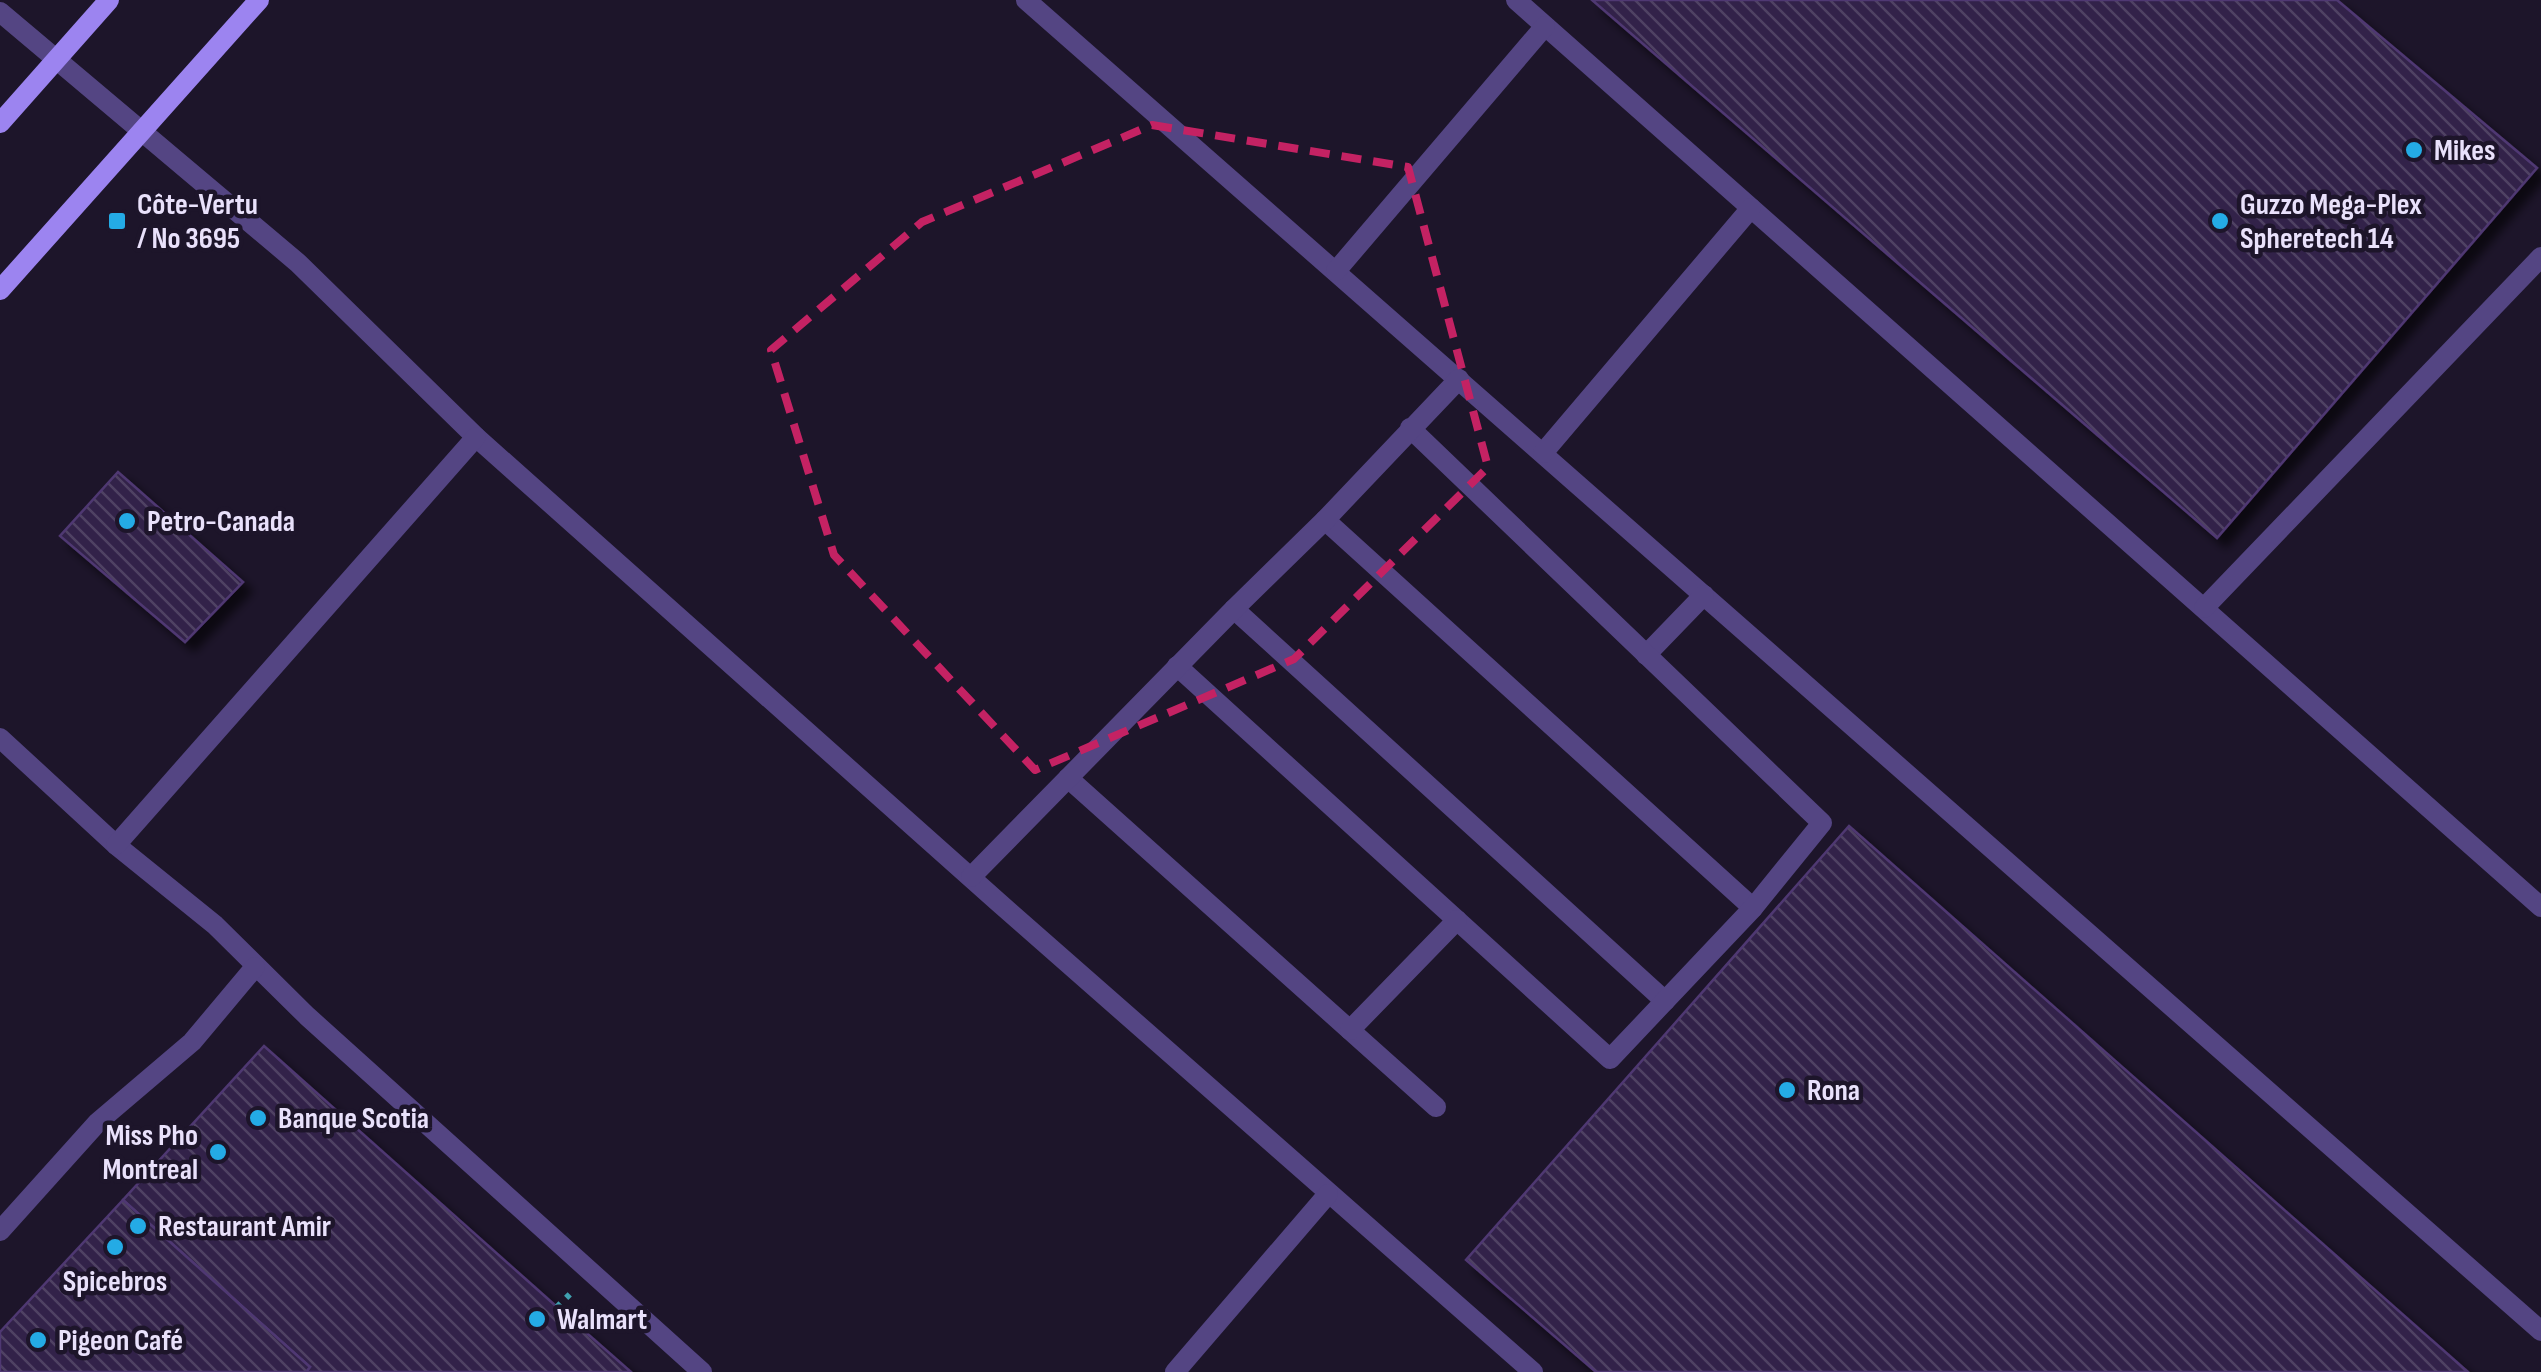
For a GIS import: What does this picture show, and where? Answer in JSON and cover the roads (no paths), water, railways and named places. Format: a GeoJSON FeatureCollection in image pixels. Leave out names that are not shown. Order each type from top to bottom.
{"type":"FeatureCollection","features":[{"type":"Feature","properties":{"kind":"main road"},"geometry":{"type":"LineString","coordinates":[[0,124],[109,0]]}},
{"type":"Feature","properties":{"kind":"main road"},"geometry":{"type":"LineString","coordinates":[[0,290],[259,0]]}},
{"type":"Feature","properties":{"kind":"lane"},"geometry":{"type":"LineString","coordinates":[[1026,0],[2541,1331]]}},
{"type":"Feature","properties":{"kind":"lane"},"geometry":{"type":"LineString","coordinates":[[1516,0],[2541,907]]}},
{"type":"Feature","properties":{"kind":"lane"},"geometry":{"type":"LineString","coordinates":[[0,12],[298,263],[476,437],[1533,1372]]}},
{"type":"Feature","properties":{"kind":"lane"},"geometry":{"type":"LineString","coordinates":[[1336,272],[1546,26]]}},
{"type":"Feature","properties":{"kind":"lane"},"geometry":{"type":"LineString","coordinates":[[1543,453],[1751,208]]}},
{"type":"Feature","properties":{"kind":"lane"},"geometry":{"type":"LineString","coordinates":[[2204,608],[2541,257]]}},
{"type":"Feature","properties":{"kind":"lane"},"geometry":{"type":"LineString","coordinates":[[971,877],[1326,520],[1459,379]]}},
{"type":"Feature","properties":{"kind":"lane"},"geometry":{"type":"LineString","coordinates":[[1178,666],[1610,1060],[1753,908],[1822,823],[1410,428]]}},
{"type":"Feature","properties":{"kind":"lane"},"geometry":{"type":"LineString","coordinates":[[116,845],[476,437]]}},
{"type":"Feature","properties":{"kind":"lane"},"geometry":{"type":"LineString","coordinates":[[1326,520],[1753,908]]}},
{"type":"Feature","properties":{"kind":"lane"},"geometry":{"type":"LineString","coordinates":[[1646,654],[1704,595]]}},
{"type":"Feature","properties":{"kind":"lane"},"geometry":{"type":"LineString","coordinates":[[1234,609],[1665,1001]]}},
{"type":"Feature","properties":{"kind":"lane"},"geometry":{"type":"LineString","coordinates":[[0,738],[116,845],[215,925],[255,967],[702,1372]]}},
{"type":"Feature","properties":{"kind":"lane"},"geometry":{"type":"LineString","coordinates":[[1068,778],[1436,1107]]}},
{"type":"Feature","properties":{"kind":"lane"},"geometry":{"type":"LineString","coordinates":[[1350,1030],[1457,920]]}},
{"type":"Feature","properties":{"kind":"lane"},"geometry":{"type":"LineString","coordinates":[[0,1231],[98,1122],[192,1042],[255,967]]}},
{"type":"Feature","properties":{"kind":"lane"},"geometry":{"type":"LineString","coordinates":[[1175,1372],[1328,1194]]}},
{"type":"Feature","properties":{"kind":"place","name":"Mikes"},"geometry":{"type":"Point","coordinates":[2414,150]}},
{"type":"Feature","properties":{"kind":"place","name":"Côte-Vertu / No 3695"},"geometry":{"type":"Point","coordinates":[117,221]}},
{"type":"Feature","properties":{"kind":"place","name":"Guzzo Mega-Plex Spheretech 14"},"geometry":{"type":"Point","coordinates":[2220,221]}},
{"type":"Feature","properties":{"kind":"place","name":"Petro-Canada"},"geometry":{"type":"Point","coordinates":[127,521]}},
{"type":"Feature","properties":{"kind":"place","name":"Rona"},"geometry":{"type":"Point","coordinates":[1787,1090]}},
{"type":"Feature","properties":{"kind":"place","name":"Banque Scotia"},"geometry":{"type":"Point","coordinates":[258,1118]}},
{"type":"Feature","properties":{"kind":"place","name":"Miss Pho Montreal"},"geometry":{"type":"Point","coordinates":[218,1152]}},
{"type":"Feature","properties":{"kind":"place","name":"Restaurant Amir"},"geometry":{"type":"Point","coordinates":[138,1226]}},
{"type":"Feature","properties":{"kind":"place","name":"Spicebros"},"geometry":{"type":"Point","coordinates":[115,1247]}},
{"type":"Feature","properties":{"kind":"place","name":"Walmart"},"geometry":{"type":"Point","coordinates":[537,1319]}},
{"type":"Feature","properties":{"kind":"place","name":"Pigeon Café"},"geometry":{"type":"Point","coordinates":[38,1340]}}]}
